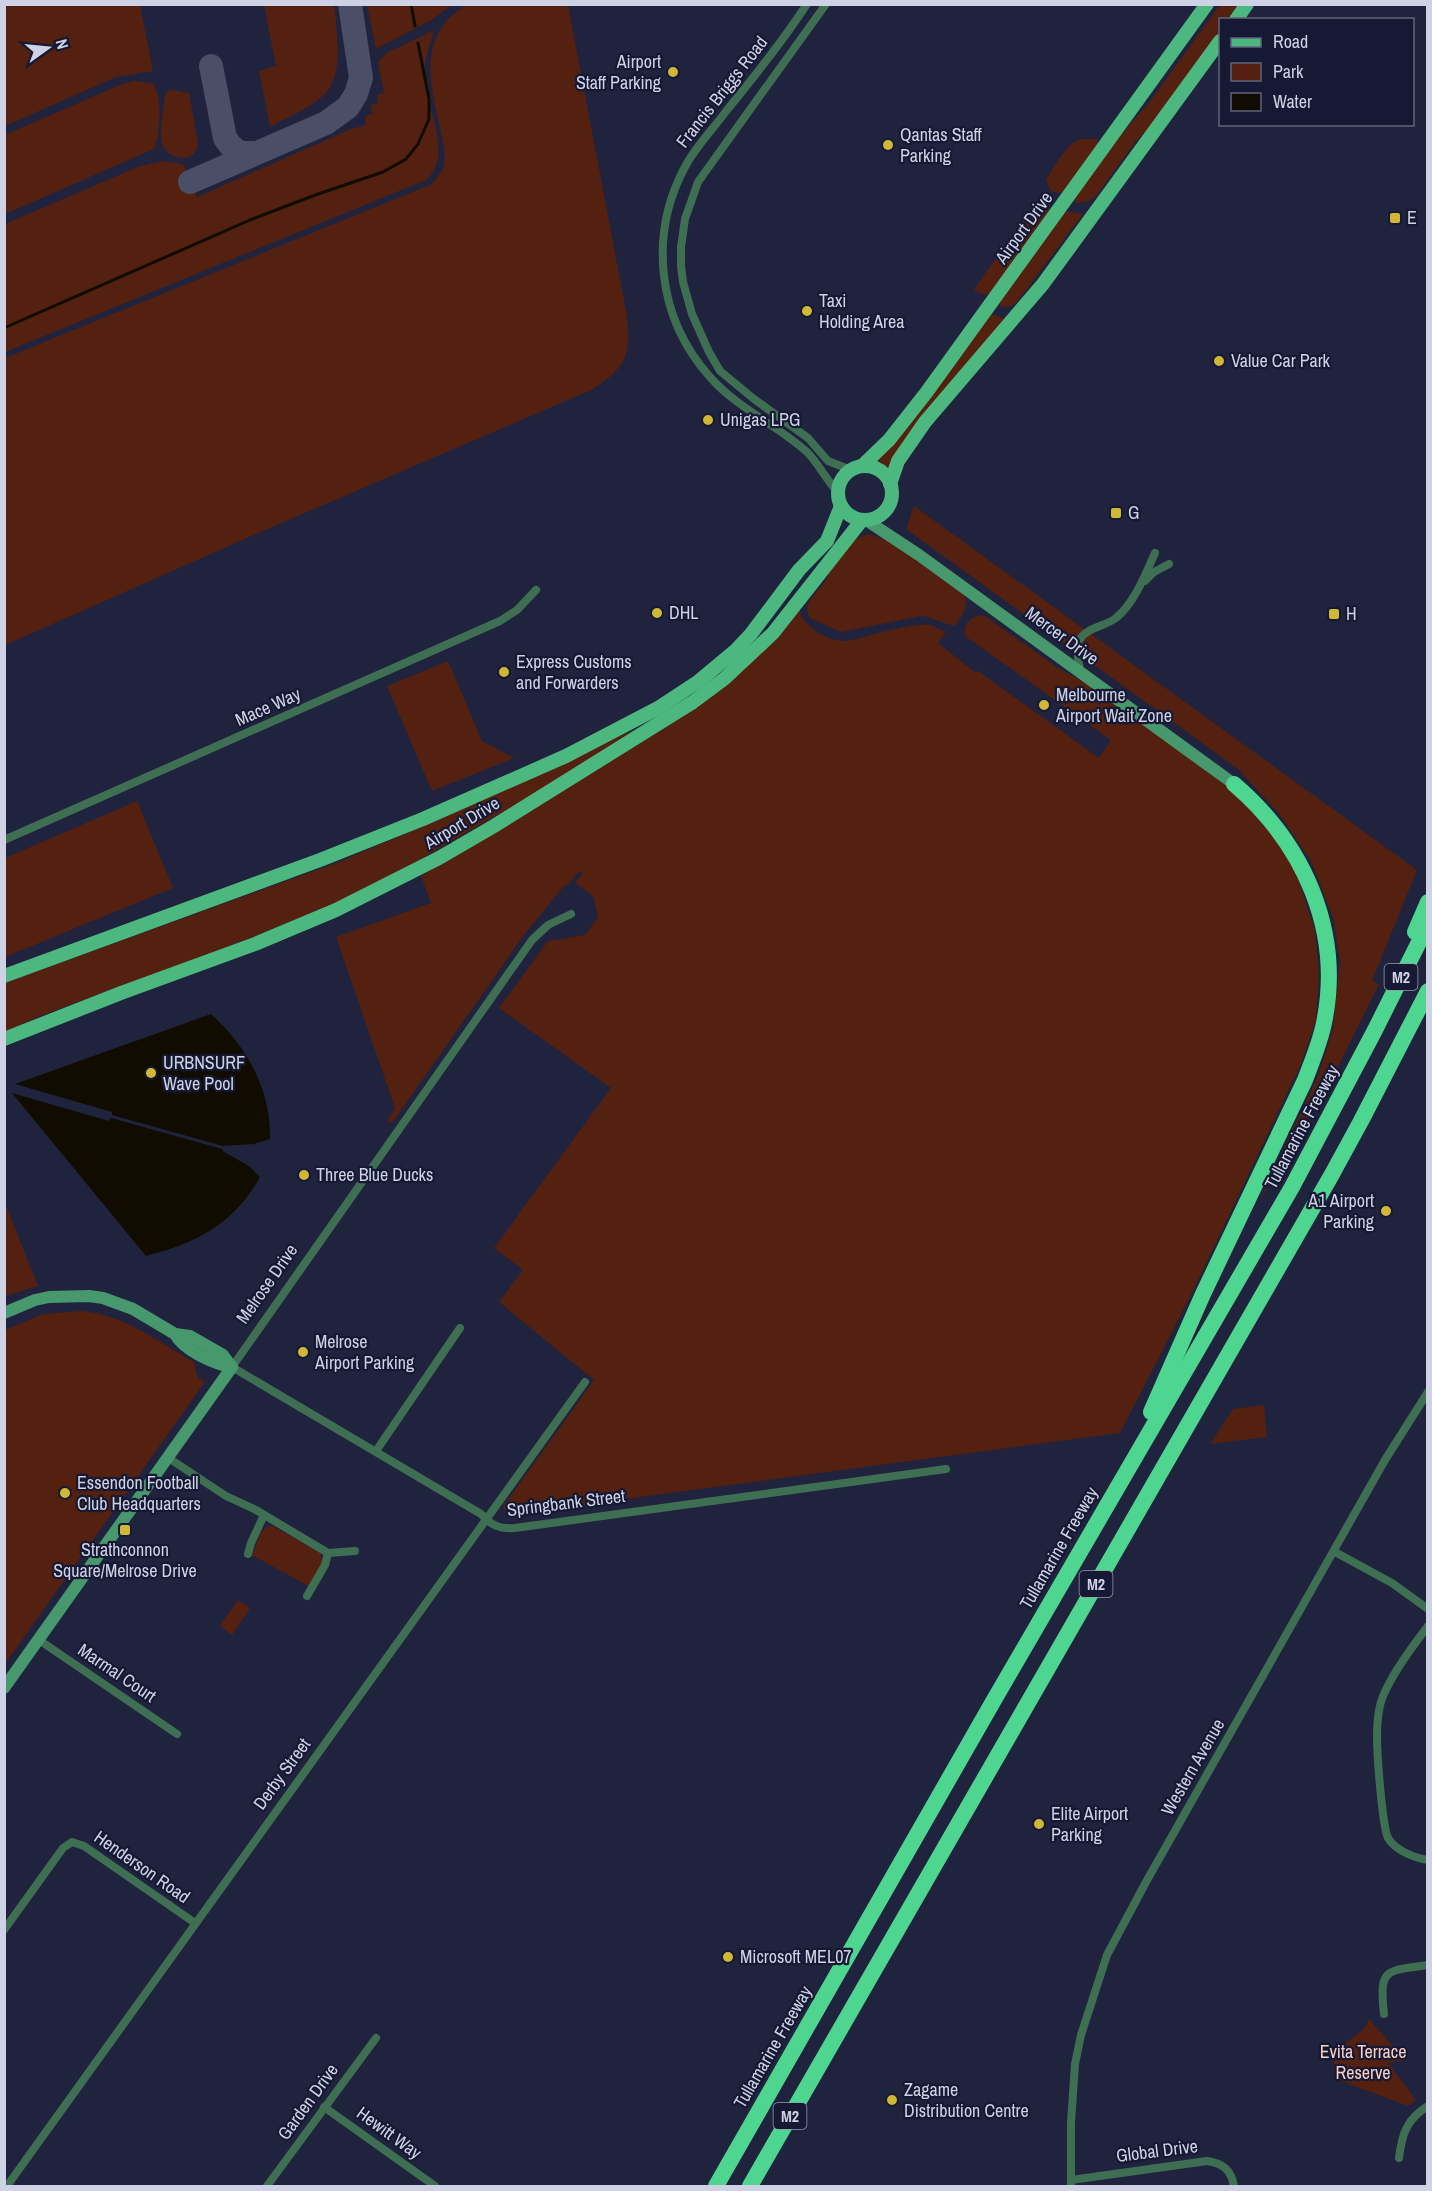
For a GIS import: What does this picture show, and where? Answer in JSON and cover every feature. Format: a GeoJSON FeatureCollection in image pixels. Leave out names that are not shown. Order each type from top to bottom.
{"type":"FeatureCollection","features":[{"type":"Feature","properties":{"kind":"highway"},"geometry":{"type":"LineString","coordinates":[[1117,1487],[1203,1294],[1305,1080],[1324,1023],[1329,985],[1327,947],[1313,891],[1302,866],[1273,821],[1234,784]]}},
{"type":"Feature","properties":{"kind":"highway"},"geometry":{"type":"LineString","coordinates":[[1375,1030],[1428,902]]}},
{"type":"Feature","properties":{"kind":"highway","name":"Tullamarine Freeway"},"geometry":{"type":"LineString","coordinates":[[716,2187],[994,1700],[1292,1187],[1428,924]]}},
{"type":"Feature","properties":{"kind":"highway","name":"M2"},"geometry":{"type":"LineString","coordinates":[[750,2187],[1330,1176],[1428,991]]}},
{"type":"Feature","properties":{"kind":"main road","name":"Airport Drive"},"geometry":{"type":"LineString","coordinates":[[857,468],[889,440],[927,393],[1208,4]]}},
{"type":"Feature","properties":{"kind":"main road"},"geometry":{"type":"LineString","coordinates":[[1237,18],[1247,4]]}},
{"type":"Feature","properties":{"kind":"main road"},"geometry":{"type":"LineString","coordinates":[[890,484],[898,461],[925,422],[1043,284],[1219,44]]}},
{"type":"Feature","properties":{"kind":"main road"},"geometry":{"type":"LineString","coordinates":[[857,468],[879,470],[890,484],[892,492],[888,506],[878,517],[864,520],[848,514],[841,506],[838,492],[844,476],[857,468]]}},
{"type":"Feature","properties":{"kind":"main road","name":"Airport Drive"},"geometry":{"type":"LineString","coordinates":[[4,976],[320,860],[423,819],[566,756],[658,708],[699,681],[735,651],[751,634],[800,570],[827,541],[841,506]]}},
{"type":"Feature","properties":{"kind":"main road","name":"Airport Drive"},"geometry":{"type":"LineString","coordinates":[[4,1039],[157,979],[255,944],[336,910],[412,873],[485,831],[693,702],[724,679],[773,633],[864,520]]}},
{"type":"Feature","properties":{"kind":"street","name":"Francis Briggs Road"},"geometry":{"type":"LineString","coordinates":[[807,4],[785,38],[686,165],[668,208],[661,250],[669,304],[681,333],[699,364],[716,384],[807,453],[838,492]]}},
{"type":"Feature","properties":{"kind":"street","name":"Francis Briggs Road"},"geometry":{"type":"LineString","coordinates":[[826,4],[698,182],[685,219],[681,266],[686,293],[697,327],[720,371],[748,396],[806,436],[828,462],[857,468]]}},
{"type":"Feature","properties":{"kind":"street","name":"Mercer Drive"},"geometry":{"type":"LineString","coordinates":[[864,520],[919,555],[1234,784]]}},
{"type":"Feature","properties":{"kind":"street"},"geometry":{"type":"LineString","coordinates":[[1080,671],[1078,648],[1080,638],[1115,618],[1127,605],[1155,554]]}},
{"type":"Feature","properties":{"kind":"street"},"geometry":{"type":"LineString","coordinates":[[1138,587],[1154,572],[1169,564]]}},
{"type":"Feature","properties":{"kind":"street","name":"Mace Way"},"geometry":{"type":"LineString","coordinates":[[4,840],[500,621],[517,610],[536,590]]}},
{"type":"Feature","properties":{"kind":"street","name":"Melrose Drive"},"geometry":{"type":"LineString","coordinates":[[4,1688],[532,940],[548,925],[571,914]]}},
{"type":"Feature","properties":{"kind":"street"},"geometry":{"type":"LineString","coordinates":[[4,1312],[49,1297],[103,1298],[133,1309],[176,1334],[179,1342],[216,1364],[232,1367]]}},
{"type":"Feature","properties":{"kind":"street"},"geometry":{"type":"LineString","coordinates":[[376,1450],[460,1328]]}},
{"type":"Feature","properties":{"kind":"street","name":"Springbank Street"},"geometry":{"type":"LineString","coordinates":[[232,1367],[482,1514],[492,1526],[497,1528],[515,1528],[946,1469]]}},
{"type":"Feature","properties":{"kind":"street","name":"Derby Street"},"geometry":{"type":"LineString","coordinates":[[8,2187],[195,1923],[585,1382]]}},
{"type":"Feature","properties":{"kind":"street","name":"Western Avenue"},"geometry":{"type":"LineString","coordinates":[[1071,2183],[1071,2115],[1075,2064],[1081,2035],[1107,1955],[1146,1882],[1386,1460],[1428,1392]]}},
{"type":"Feature","properties":{"kind":"street"},"geometry":{"type":"LineString","coordinates":[[167,1457],[226,1496],[264,1515],[328,1553],[355,1551]]}},
{"type":"Feature","properties":{"kind":"street"},"geometry":{"type":"LineString","coordinates":[[248,1554],[264,1515]]}},
{"type":"Feature","properties":{"kind":"street"},"geometry":{"type":"LineString","coordinates":[[1335,1552],[1392,1583],[1428,1609]]}},
{"type":"Feature","properties":{"kind":"street"},"geometry":{"type":"LineString","coordinates":[[307,1596],[325,1565],[328,1553]]}},
{"type":"Feature","properties":{"kind":"street"},"geometry":{"type":"LineString","coordinates":[[1428,1626],[1412,1647],[1383,1696],[1379,1711],[1377,1738],[1384,1820],[1389,1839],[1405,1853],[1428,1860]]}},
{"type":"Feature","properties":{"kind":"street","name":"Marmal Court"},"geometry":{"type":"LineString","coordinates":[[39,1640],[177,1734]]}},
{"type":"Feature","properties":{"kind":"street","name":"Henderson Road"},"geometry":{"type":"LineString","coordinates":[[4,1930],[63,1848],[72,1842],[84,1846],[195,1923]]}},
{"type":"Feature","properties":{"kind":"street"},"geometry":{"type":"LineString","coordinates":[[1384,2013],[1381,1987],[1385,1976],[1397,1969],[1428,1965]]}},
{"type":"Feature","properties":{"kind":"street","name":"Garden Drive"},"geometry":{"type":"LineString","coordinates":[[267,2187],[376,2038]]}},
{"type":"Feature","properties":{"kind":"street"},"geometry":{"type":"LineString","coordinates":[[1400,2158],[1401,2143],[1406,2128],[1414,2115],[1428,2106]]}},
{"type":"Feature","properties":{"kind":"street","name":"Hewitt Way"},"geometry":{"type":"LineString","coordinates":[[324,2107],[435,2187]]}},
{"type":"Feature","properties":{"kind":"street","name":"Global Drive"},"geometry":{"type":"LineString","coordinates":[[1071,2183],[1189,2162],[1207,2161],[1228,2170],[1234,2187]]}},
{"type":"Feature","properties":{"kind":"green space"},"geometry":{"type":"Polygon","coordinates":[[[5,4],[140,5],[153,71],[116,77],[5,126],[5,4]]]}},
{"type":"Feature","properties":{"kind":"green space"},"geometry":{"type":"Polygon","coordinates":[[[367,4],[452,5],[431,20],[376,49],[367,4]]]}},
{"type":"Feature","properties":{"kind":"green space"},"geometry":{"type":"Polygon","coordinates":[[[264,5],[334,5],[337,36],[336,73],[324,95],[302,111],[270,127],[259,71],[276,66],[264,5]]]}},
{"type":"Feature","properties":{"kind":"green space"},"geometry":{"type":"Polygon","coordinates":[[[465,5],[568,5],[626,311],[627,349],[620,366],[591,390],[5,645],[5,358],[432,184],[443,169],[445,157],[432,89],[431,56],[444,24],[465,5]]]}},
{"type":"Feature","properties":{"kind":"green space"},"geometry":{"type":"Polygon","coordinates":[[[1220,5],[1241,5],[1231,18],[1219,18],[1219,33],[1160,116],[1136,141],[1096,196],[1089,201],[1076,203],[1075,197],[1116,140],[1148,104],[1220,5]]]}},
{"type":"Feature","properties":{"kind":"green space"},"geometry":{"type":"Polygon","coordinates":[[[434,30],[424,76],[436,131],[438,158],[434,170],[426,180],[5,352],[5,224],[140,166],[164,161],[183,164],[197,197],[351,129],[366,125],[365,116],[372,114],[371,105],[378,103],[377,95],[384,93],[378,62],[387,53],[434,30]]]}},
{"type":"Feature","properties":{"kind":"green space"},"geometry":{"type":"Polygon","coordinates":[[[135,81],[152,83],[158,95],[159,125],[154,149],[5,214],[5,135],[122,84],[135,81]]]}},
{"type":"Feature","properties":{"kind":"green space"},"geometry":{"type":"Polygon","coordinates":[[[167,91],[189,93],[198,143],[193,155],[182,158],[170,154],[165,149],[161,138],[165,96],[167,91]]]}},
{"type":"Feature","properties":{"kind":"green space"},"geometry":{"type":"Polygon","coordinates":[[[1098,139],[1097,148],[1065,191],[1059,193],[1051,191],[1046,181],[1055,164],[1069,146],[1078,140],[1098,139]]]}},
{"type":"Feature","properties":{"kind":"green space"},"geometry":{"type":"Polygon","coordinates":[[[1039,198],[1044,198],[1049,206],[1049,213],[991,293],[978,292],[974,289],[1039,198]]]}},
{"type":"Feature","properties":{"kind":"green space"},"geometry":{"type":"Polygon","coordinates":[[[1065,211],[1083,214],[1017,302],[1012,306],[1001,307],[999,302],[1065,211]]]}},
{"type":"Feature","properties":{"kind":"green space"},"geometry":{"type":"Polygon","coordinates":[[[992,314],[1005,319],[888,468],[878,460],[897,439],[988,316],[992,314]]]}},
{"type":"Feature","properties":{"kind":"green space"},"geometry":{"type":"Polygon","coordinates":[[[914,506],[1417,870],[1372,981],[1379,984],[1337,1069],[1259,1202],[1318,1076],[1333,1028],[1340,960],[1333,918],[1311,861],[1279,814],[1238,769],[906,529],[914,506]]]}},
{"type":"Feature","properties":{"kind":"green space"},"geometry":{"type":"Polygon","coordinates":[[[870,534],[892,542],[964,595],[966,607],[955,625],[921,616],[841,632],[810,618],[807,610],[809,601],[848,545],[870,534]]]}},
{"type":"Feature","properties":{"kind":"green space"},"geometry":{"type":"Polygon","coordinates":[[[799,610],[812,628],[826,637],[841,641],[921,625],[946,632],[938,643],[975,672],[978,671],[1099,758],[1111,740],[965,636],[965,627],[969,620],[976,616],[985,616],[1058,668],[1089,685],[1103,698],[1106,696],[1228,787],[1279,841],[1298,879],[1315,931],[1319,975],[1316,1020],[1301,1064],[1193,1291],[1120,1433],[632,1498],[515,1517],[502,1508],[594,1380],[499,1302],[523,1270],[494,1248],[611,1088],[499,1008],[548,941],[585,935],[598,917],[593,896],[575,883],[583,873],[579,871],[524,935],[392,1123],[387,1121],[395,1108],[336,937],[431,903],[421,876],[668,726],[715,694],[760,654],[799,610]]]}},
{"type":"Feature","properties":{"kind":"green space"},"geometry":{"type":"Polygon","coordinates":[[[448,661],[482,741],[514,758],[432,791],[387,686],[448,661]]]}},
{"type":"Feature","properties":{"kind":"green space"},"geometry":{"type":"Polygon","coordinates":[[[631,731],[634,736],[412,864],[354,894],[249,938],[40,1016],[5,1032],[5,983],[339,862],[443,818],[631,731]]]}},
{"type":"Feature","properties":{"kind":"green space"},"geometry":{"type":"Polygon","coordinates":[[[137,801],[173,888],[5,957],[5,858],[137,801]]]}},
{"type":"Feature","properties":{"kind":"green space"},"geometry":{"type":"Polygon","coordinates":[[[4,1201],[38,1286],[5,1296],[4,1296],[4,1201]]]}},
{"type":"Feature","properties":{"kind":"green space","name":"Essendon Football Club Headquarters"},"geometry":{"type":"Polygon","coordinates":[[[82,1311],[112,1318],[154,1338],[194,1362],[198,1379],[203,1379],[204,1383],[5,1664],[5,1330],[43,1314],[82,1311]]]}},
{"type":"Feature","properties":{"kind":"green space"},"geometry":{"type":"Polygon","coordinates":[[[1264,1405],[1267,1437],[1210,1444],[1233,1409],[1264,1405]]]}},
{"type":"Feature","properties":{"kind":"green space"},"geometry":{"type":"Polygon","coordinates":[[[268,1526],[273,1526],[320,1553],[321,1567],[308,1586],[252,1555],[261,1532],[268,1526]]]}},
{"type":"Feature","properties":{"kind":"green space"},"geometry":{"type":"Polygon","coordinates":[[[238,1600],[250,1608],[232,1635],[220,1626],[238,1600]]]}},
{"type":"Feature","properties":{"kind":"green space","name":"Evita Terrace Reserve"},"geometry":{"type":"Polygon","coordinates":[[[1369,2019],[1405,2060],[1388,2063],[1416,2100],[1408,2106],[1336,2079],[1333,2053],[1364,2029],[1369,2019]]]}},
{"type":"Feature","properties":{"kind":"water","name":"URBNSURF Wave Pool"},"geometry":{"type":"Polygon","coordinates":[[[211,1014],[236,1040],[254,1070],[266,1103],[270,1139],[254,1144],[223,1146],[112,1115],[112,1112],[15,1084],[211,1014]]]}},
{"type":"Feature","properties":{"kind":"water","name":"URBNSURF Wave Pool"},"geometry":{"type":"Polygon","coordinates":[[[12,1093],[109,1121],[111,1118],[222,1149],[249,1166],[260,1177],[238,1207],[212,1229],[182,1245],[146,1256],[12,1093]]]}},
{"type":"Feature","properties":{"kind":"waterway"},"geometry":{"type":"LineString","coordinates":[[411,4],[415,26]]}},
{"type":"Feature","properties":{"kind":"waterway"},"geometry":{"type":"LineString","coordinates":[[4,328],[250,220],[383,172],[406,159],[418,144],[429,119],[429,99],[418,43]]}},
{"type":"Feature","properties":{"kind":"taxiway"},"geometry":{"type":"LineString","coordinates":[[190,182],[326,123],[348,107],[356,94],[361,78],[350,4]]}},
{"type":"Feature","properties":{"kind":"taxiway"},"geometry":{"type":"LineString","coordinates":[[211,66],[225,138],[239,153],[254,153]]}},
{"type":"Feature","properties":{"kind":"place","name":"Airport Staff Parking"},"geometry":{"type":"Point","coordinates":[673,72]}},
{"type":"Feature","properties":{"kind":"place","name":"Qantas Staff Parking"},"geometry":{"type":"Point","coordinates":[888,145]}},
{"type":"Feature","properties":{"kind":"place","name":"E"},"geometry":{"type":"Point","coordinates":[1395,218]}},
{"type":"Feature","properties":{"kind":"place","name":"Taxi Holding Area"},"geometry":{"type":"Point","coordinates":[807,311]}},
{"type":"Feature","properties":{"kind":"place","name":"Value Car Park"},"geometry":{"type":"Point","coordinates":[1219,361]}},
{"type":"Feature","properties":{"kind":"place","name":"Unigas LPG"},"geometry":{"type":"Point","coordinates":[708,420]}},
{"type":"Feature","properties":{"kind":"place","name":"G"},"geometry":{"type":"Point","coordinates":[1116,513]}},
{"type":"Feature","properties":{"kind":"place","name":"DHL"},"geometry":{"type":"Point","coordinates":[657,613]}},
{"type":"Feature","properties":{"kind":"place","name":"H"},"geometry":{"type":"Point","coordinates":[1334,614]}},
{"type":"Feature","properties":{"kind":"place","name":"Express Customs and Forwarders"},"geometry":{"type":"Point","coordinates":[504,672]}},
{"type":"Feature","properties":{"kind":"place","name":"Melbourne Airport Wait Zone"},"geometry":{"type":"Point","coordinates":[1044,705]}},
{"type":"Feature","properties":{"kind":"place","name":"URBNSURF Wave Pool"},"geometry":{"type":"Point","coordinates":[151,1073]}},
{"type":"Feature","properties":{"kind":"place","name":"Three Blue Ducks"},"geometry":{"type":"Point","coordinates":[304,1175]}},
{"type":"Feature","properties":{"kind":"place","name":"A1 Airport Parking"},"geometry":{"type":"Point","coordinates":[1386,1211]}},
{"type":"Feature","properties":{"kind":"place","name":"Melrose Airport Parking"},"geometry":{"type":"Point","coordinates":[303,1352]}},
{"type":"Feature","properties":{"kind":"place","name":"Essendon Football Club Headquarters"},"geometry":{"type":"Point","coordinates":[65,1493]}},
{"type":"Feature","properties":{"kind":"place","name":"Strathconnon Square/Melrose Drive"},"geometry":{"type":"Point","coordinates":[125,1530]}},
{"type":"Feature","properties":{"kind":"place","name":"Elite Airport Parking"},"geometry":{"type":"Point","coordinates":[1039,1824]}},
{"type":"Feature","properties":{"kind":"place","name":"Microsoft MEL07"},"geometry":{"type":"Point","coordinates":[728,1957]}},
{"type":"Feature","properties":{"kind":"place","name":"Zagame Distribution Centre"},"geometry":{"type":"Point","coordinates":[892,2100]}}]}
